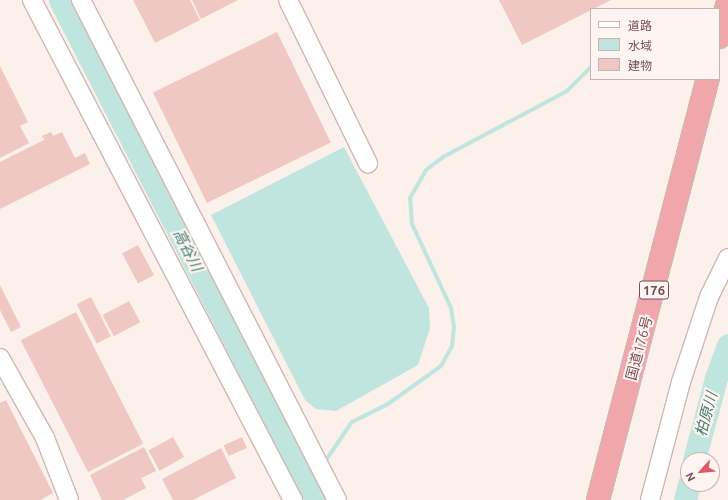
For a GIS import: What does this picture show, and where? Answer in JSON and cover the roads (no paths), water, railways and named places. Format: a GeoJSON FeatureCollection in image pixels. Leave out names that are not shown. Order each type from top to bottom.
{"type":"FeatureCollection","features":[{"type":"Feature","properties":{"kind":"highway"},"geometry":{"type":"LineString","coordinates":[[720,34],[727,9]]}},
{"type":"Feature","properties":{"kind":"highway","name":"国道176号"},"geometry":{"type":"LineString","coordinates":[[598,500],[708,80]]}},
{"type":"Feature","properties":{"kind":"street"},"geometry":{"type":"LineString","coordinates":[[32,0],[293,500]]}},
{"type":"Feature","properties":{"kind":"street"},"geometry":{"type":"LineString","coordinates":[[81,0],[337,500]]}},
{"type":"Feature","properties":{"kind":"street"},"geometry":{"type":"LineString","coordinates":[[288,0],[368,163]]}},
{"type":"Feature","properties":{"kind":"street"},"geometry":{"type":"LineString","coordinates":[[650,500],[681,382],[709,297],[728,258]]}},
{"type":"Feature","properties":{"kind":"street"},"geometry":{"type":"LineString","coordinates":[[0,358],[6,384],[45,438],[69,500]]}},
{"type":"Feature","properties":{"kind":"water"},"geometry":{"type":"Polygon","coordinates":[[[344,147],[429,308],[430,328],[418,365],[336,411],[316,409],[305,400],[211,215],[344,147]]]}},
{"type":"Feature","properties":{"kind":"waterway","name":"高谷川"},"geometry":{"type":"LineString","coordinates":[[60,0],[316,500]]}},
{"type":"Feature","properties":{"kind":"waterway"},"geometry":{"type":"LineString","coordinates":[[324,463],[352,422],[388,404],[441,366],[452,346],[454,327],[451,308],[412,224],[410,198],[426,170],[443,157],[567,91],[590,68]]}},
{"type":"Feature","properties":{"kind":"waterway","name":"柏原川"},"geometry":{"type":"LineString","coordinates":[[696,452],[716,378],[728,345]]}},
{"type":"Feature","properties":{"kind":"waterway"},"geometry":{"type":"LineString","coordinates":[[309,486],[318,472]]}},
{"type":"Feature","properties":{"kind":"waterway","name":"柏原川"},"geometry":{"type":"LineString","coordinates":[[685,500],[687,492]]}}]}
